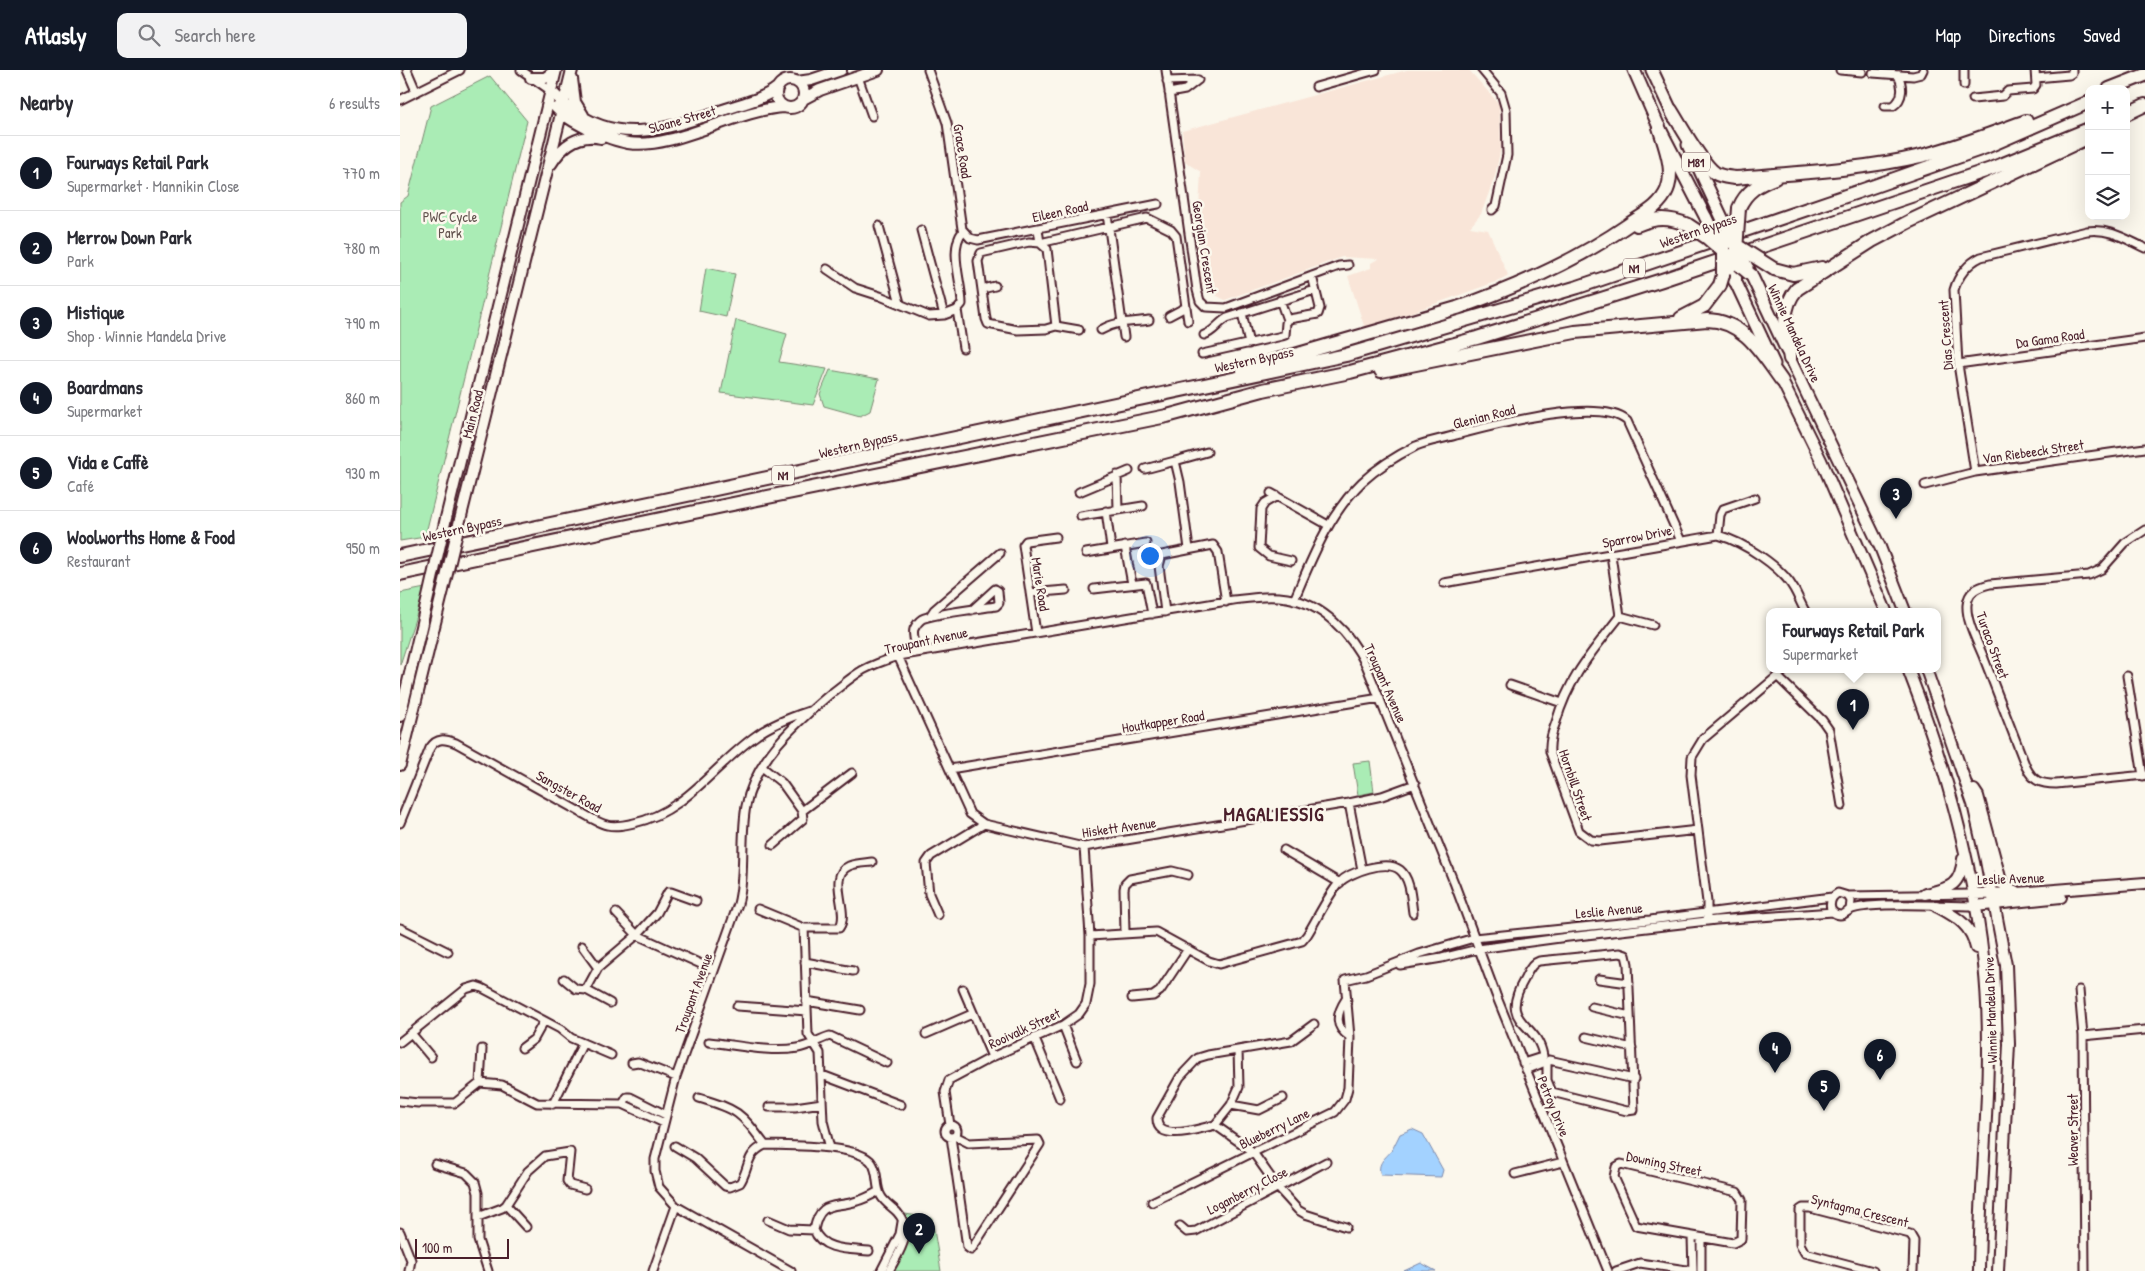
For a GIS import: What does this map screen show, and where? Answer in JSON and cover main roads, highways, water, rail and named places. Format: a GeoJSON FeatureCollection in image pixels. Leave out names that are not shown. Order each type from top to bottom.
{"type":"FeatureCollection","features":[{"type":"Feature","properties":{"kind":"highway"},"geometry":{"type":"LineString","coordinates":[[2120,85],[2145,76]]}},
{"type":"Feature","properties":{"kind":"highway"},"geometry":{"type":"LineString","coordinates":[[2126,85],[2145,76]]}},
{"type":"Feature","properties":{"kind":"highway"},"geometry":{"type":"LineString","coordinates":[[1671,110],[1694,146],[1714,172],[1724,177],[1735,178],[1852,167],[1919,156],[1982,138],[2085,98]]}},
{"type":"Feature","properties":{"kind":"highway","name":"Western Bypass"},"geometry":{"type":"LineString","coordinates":[[400,556],[1346,354],[1578,287],[1986,147],[2085,104]]}},
{"type":"Feature","properties":{"kind":"highway"},"geometry":{"type":"LineString","coordinates":[[1166,392],[1457,308],[1490,296],[1572,259],[1654,208],[1668,188],[1670,166],[1659,127]]}},
{"type":"Feature","properties":{"kind":"highway","name":"N1"},"geometry":{"type":"LineString","coordinates":[[400,574],[1167,416],[1263,390],[1350,372],[1477,338],[1653,283],[1991,169],[2087,130]]}},
{"type":"Feature","properties":{"kind":"highway"},"geometry":{"type":"LineString","coordinates":[[1790,359],[1784,315],[1791,296],[1797,289],[1838,262],[1910,221],[2085,139]]}},
{"type":"Feature","properties":{"kind":"highway"},"geometry":{"type":"LineString","coordinates":[[1735,281],[1740,208],[1748,193],[1757,186],[1787,173]]}},
{"type":"Feature","properties":{"kind":"highway"},"geometry":{"type":"LineString","coordinates":[[1672,322],[1704,306],[1720,284],[1723,274],[1720,214]]}},
{"type":"Feature","properties":{"kind":"highway"},"geometry":{"type":"LineString","coordinates":[[1618,232],[1659,217],[1688,225],[1706,237],[1751,275]]}},
{"type":"Feature","properties":{"kind":"highway"},"geometry":{"type":"LineString","coordinates":[[1706,218],[1722,236],[1774,269],[1801,274],[1838,262]]}},
{"type":"Feature","properties":{"kind":"highway"},"geometry":{"type":"LineString","coordinates":[[1167,416],[1576,332],[1672,322],[1718,320],[1734,326],[1747,335],[1782,382]]}},
{"type":"Feature","properties":{"kind":"main road"},"geometry":{"type":"LineString","coordinates":[[531,78],[545,78],[556,70]]}},
{"type":"Feature","properties":{"kind":"main road","name":"Main Road"},"geometry":{"type":"LineString","coordinates":[[400,716],[548,93],[556,70]]}},
{"type":"Feature","properties":{"kind":"main road"},"geometry":{"type":"LineString","coordinates":[[797,82],[804,91],[803,99],[800,104],[793,108],[784,106],[776,96],[777,88],[786,80],[797,82],[811,80],[840,70],[854,72],[858,77]]}},
{"type":"Feature","properties":{"kind":"main road"},"geometry":{"type":"LineString","coordinates":[[803,99],[816,91],[878,70]]}},
{"type":"Feature","properties":{"kind":"main road","name":"M81"},"geometry":{"type":"LineString","coordinates":[[1634,70],[1659,127],[1706,218],[1782,382]]}},
{"type":"Feature","properties":{"kind":"main road","name":"Winnie Mandela Drive"},"geometry":{"type":"LineString","coordinates":[[1652,70],[1880,547],[1904,608]]}},
{"type":"Feature","properties":{"kind":"main road"},"geometry":{"type":"LineString","coordinates":[[572,72],[576,102],[584,117]]}},
{"type":"Feature","properties":{"kind":"main road","name":"Main Road"},"geometry":{"type":"LineString","coordinates":[[400,765],[548,169],[560,113],[572,72]]}},
{"type":"Feature","properties":{"kind":"main road"},"geometry":{"type":"LineString","coordinates":[[822,76],[831,86]]}},
{"type":"Feature","properties":{"kind":"main road","name":"Sloane Street"},"geometry":{"type":"LineString","coordinates":[[548,93],[584,117],[606,127],[626,131],[658,130],[679,125],[762,96],[777,88]]}},
{"type":"Feature","properties":{"kind":"main road","name":"Sloane Street"},"geometry":{"type":"LineString","coordinates":[[548,93],[560,113],[596,133],[629,143],[664,140],[762,109],[784,106]]}},
{"type":"Feature","properties":{"kind":"main road"},"geometry":{"type":"LineString","coordinates":[[548,169],[562,149],[578,138],[596,137],[629,143]]}},
{"type":"Feature","properties":{"kind":"main road"},"geometry":{"type":"LineString","coordinates":[[1782,382],[1825,468],[1885,608]]}},
{"type":"Feature","properties":{"kind":"main road","name":"Winnie Mandela Drive"},"geometry":{"type":"LineString","coordinates":[[1909,673],[1938,753],[1965,846],[1984,964],[1986,995],[1986,1127],[1979,1271]]}},
{"type":"Feature","properties":{"kind":"main road","name":"Winnie Mandela Drive"},"geometry":{"type":"LineString","coordinates":[[1927,673],[1966,782],[1994,898],[2006,965],[2009,1044],[1998,1271]]}},
{"type":"Feature","properties":{"kind":"main road"},"geometry":{"type":"LineString","coordinates":[[1966,782],[1978,796],[2001,881],[2009,889],[2018,893]]}},
{"type":"Feature","properties":{"kind":"main road"},"geometry":{"type":"LineString","coordinates":[[1925,894],[1951,886],[1959,878],[1962,872],[1965,846]]}},
{"type":"Feature","properties":{"kind":"main road","name":"Leslie Avenue"},"geometry":{"type":"LineString","coordinates":[[1974,906],[1994,898],[2018,893],[2145,883]]}},
{"type":"Feature","properties":{"kind":"main road","name":"Leslie Avenue"},"geometry":{"type":"LineString","coordinates":[[1973,894],[1994,898],[2145,889]]}},
{"type":"Feature","properties":{"kind":"main road"},"geometry":{"type":"LineString","coordinates":[[1936,906],[1962,920],[1971,932],[1986,995]]}},
{"type":"Feature","properties":{"kind":"water"},"geometry":{"type":"Polygon","coordinates":[[[1412,1129],[1423,1134],[1443,1170],[1441,1177],[1381,1175],[1381,1164],[1392,1150],[1400,1134],[1412,1129]]]}},
{"type":"Feature","properties":{"kind":"water"},"geometry":{"type":"Polygon","coordinates":[[[1421,1263],[1436,1271],[1404,1271],[1421,1263]]]}},
{"type":"Feature","properties":{"kind":"place","name":"Mistique"},"geometry":{"type":"Point","coordinates":[1896,519]}},
{"type":"Feature","properties":{"kind":"place","name":"Fourways Retail Park"},"geometry":{"type":"Point","coordinates":[1853,730]}},
{"type":"Feature","properties":{"kind":"place","name":"Boardmans"},"geometry":{"type":"Point","coordinates":[1775,1073]}},
{"type":"Feature","properties":{"kind":"place","name":"Woolworths Home & Food"},"geometry":{"type":"Point","coordinates":[1880,1080]}},
{"type":"Feature","properties":{"kind":"place","name":"Vida e Caffè"},"geometry":{"type":"Point","coordinates":[1824,1111]}},
{"type":"Feature","properties":{"kind":"place","name":"Merrow Down Park"},"geometry":{"type":"Point","coordinates":[919,1254]}},
{"type":"Feature","properties":{"kind":"district","name":"MAGALIESSIG"},"geometry":{"type":"Point","coordinates":[1274,814]}},
{"type":"Feature","properties":{"kind":"park label","name":"PWC Cycle Park"},"geometry":{"type":"Point","coordinates":[450,224]}}]}
